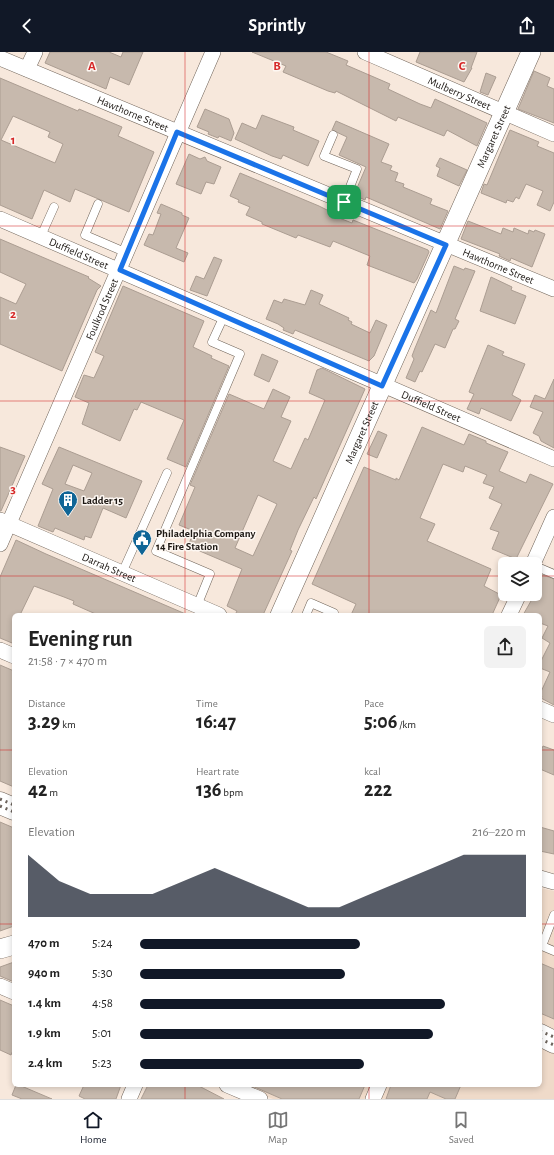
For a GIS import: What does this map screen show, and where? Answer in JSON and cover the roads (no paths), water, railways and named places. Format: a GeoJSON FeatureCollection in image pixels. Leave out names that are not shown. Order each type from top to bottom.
{"type":"FeatureCollection","features":[{"type":"Feature","properties":{"kind":"main road"},"geometry":{"type":"LineString","coordinates":[[0,803],[12,808]]}},
{"type":"Feature","properties":{"kind":"main road"},"geometry":{"type":"LineString","coordinates":[[542,1037],[554,1042]]}},
{"type":"Feature","properties":{"kind":"street"},"geometry":{"type":"LineString","coordinates":[[27,69],[35,52]]}},
{"type":"Feature","properties":{"kind":"street","name":"Foulkrod Street"},"geometry":{"type":"LineString","coordinates":[[0,544],[4,522],[120,270],[177,132],[213,52]]}},
{"type":"Feature","properties":{"kind":"street","name":"Mulberry Street"},"geometry":{"type":"LineString","coordinates":[[365,52],[382,55],[505,113],[554,134]]}},
{"type":"Feature","properties":{"kind":"street","name":"Margaret Street"},"geometry":{"type":"LineString","coordinates":[[281,613],[531,52]]}},
{"type":"Feature","properties":{"kind":"street","name":"Hawthorne Street"},"geometry":{"type":"LineString","coordinates":[[0,58],[554,290]]}},
{"type":"Feature","properties":{"kind":"street","name":"Duffield Street"},"geometry":{"type":"LineString","coordinates":[[0,219],[120,270],[382,386],[554,459]]}},
{"type":"Feature","properties":{"kind":"street","name":"Darrah Street"},"geometry":{"type":"LineString","coordinates":[[4,522],[122,573],[195,610],[209,613]]}},
{"type":"Feature","properties":{"kind":"street"},"geometry":{"type":"LineString","coordinates":[[538,557],[553,522]]}},
{"type":"Feature","properties":{"kind":"street"},"geometry":{"type":"LineString","coordinates":[[510,613],[516,601]]}},
{"type":"Feature","properties":{"kind":"street"},"geometry":{"type":"LineString","coordinates":[[0,650],[12,655]]}},
{"type":"Feature","properties":{"kind":"street"},"geometry":{"type":"LineString","coordinates":[[542,710],[554,715]]}},
{"type":"Feature","properties":{"kind":"street"},"geometry":{"type":"LineString","coordinates":[[542,879],[554,882]]}},
{"type":"Feature","properties":{"kind":"street"},"geometry":{"type":"LineString","coordinates":[[0,949],[12,946]]}},
{"type":"Feature","properties":{"kind":"street"},"geometry":{"type":"LineString","coordinates":[[0,986],[12,991]]}},
{"type":"Feature","properties":{"kind":"street"},"geometry":{"type":"LineString","coordinates":[[129,1099],[134,1087]]}},
{"type":"Feature","properties":{"kind":"street"},"geometry":{"type":"LineString","coordinates":[[232,1087],[260,1099]]}},
{"type":"Feature","properties":{"kind":"street"},"geometry":{"type":"LineString","coordinates":[[373,1099],[378,1087]]}},
{"type":"Feature","properties":{"kind":"lane"},"geometry":{"type":"LineString","coordinates":[[333,135],[324,156],[357,169],[344,202]]}},
{"type":"Feature","properties":{"kind":"lane"},"geometry":{"type":"LineString","coordinates":[[98,204],[85,235],[127,253]]}},
{"type":"Feature","properties":{"kind":"lane"},"geometry":{"type":"LineString","coordinates":[[41,236],[54,207]]}},
{"type":"Feature","properties":{"kind":"lane"},"geometry":{"type":"LineString","coordinates":[[195,610],[210,574],[156,551],[240,354],[212,342],[224,316]]}},
{"type":"Feature","properties":{"kind":"lane"},"geometry":{"type":"LineString","coordinates":[[122,573],[167,473]]}},
{"type":"Feature","properties":{"kind":"lane"},"geometry":{"type":"LineString","coordinates":[[542,569],[554,574]]}},
{"type":"Feature","properties":{"kind":"lane"},"geometry":{"type":"LineString","coordinates":[[307,613],[311,603],[334,613]]}},
{"type":"Feature","properties":{"kind":"lane"},"geometry":{"type":"LineString","coordinates":[[554,915],[542,946],[554,951]]}},
{"type":"Feature","properties":{"kind":"railway"},"geometry":{"type":"LineString","coordinates":[[0,799],[12,804]]}},
{"type":"Feature","properties":{"kind":"railway"},"geometry":{"type":"LineString","coordinates":[[0,806],[12,811]]}},
{"type":"Feature","properties":{"kind":"railway"},"geometry":{"type":"LineString","coordinates":[[542,1032],[554,1037]]}},
{"type":"Feature","properties":{"kind":"railway"},"geometry":{"type":"LineString","coordinates":[[542,1040],[554,1045]]}},
{"type":"Feature","properties":{"kind":"place","name":"Ladder 15"},"geometry":{"type":"Point","coordinates":[68,517]}},
{"type":"Feature","properties":{"kind":"place","name":"Philadelphia Company 14 Fire Station"},"geometry":{"type":"Point","coordinates":[142,556]}}]}
